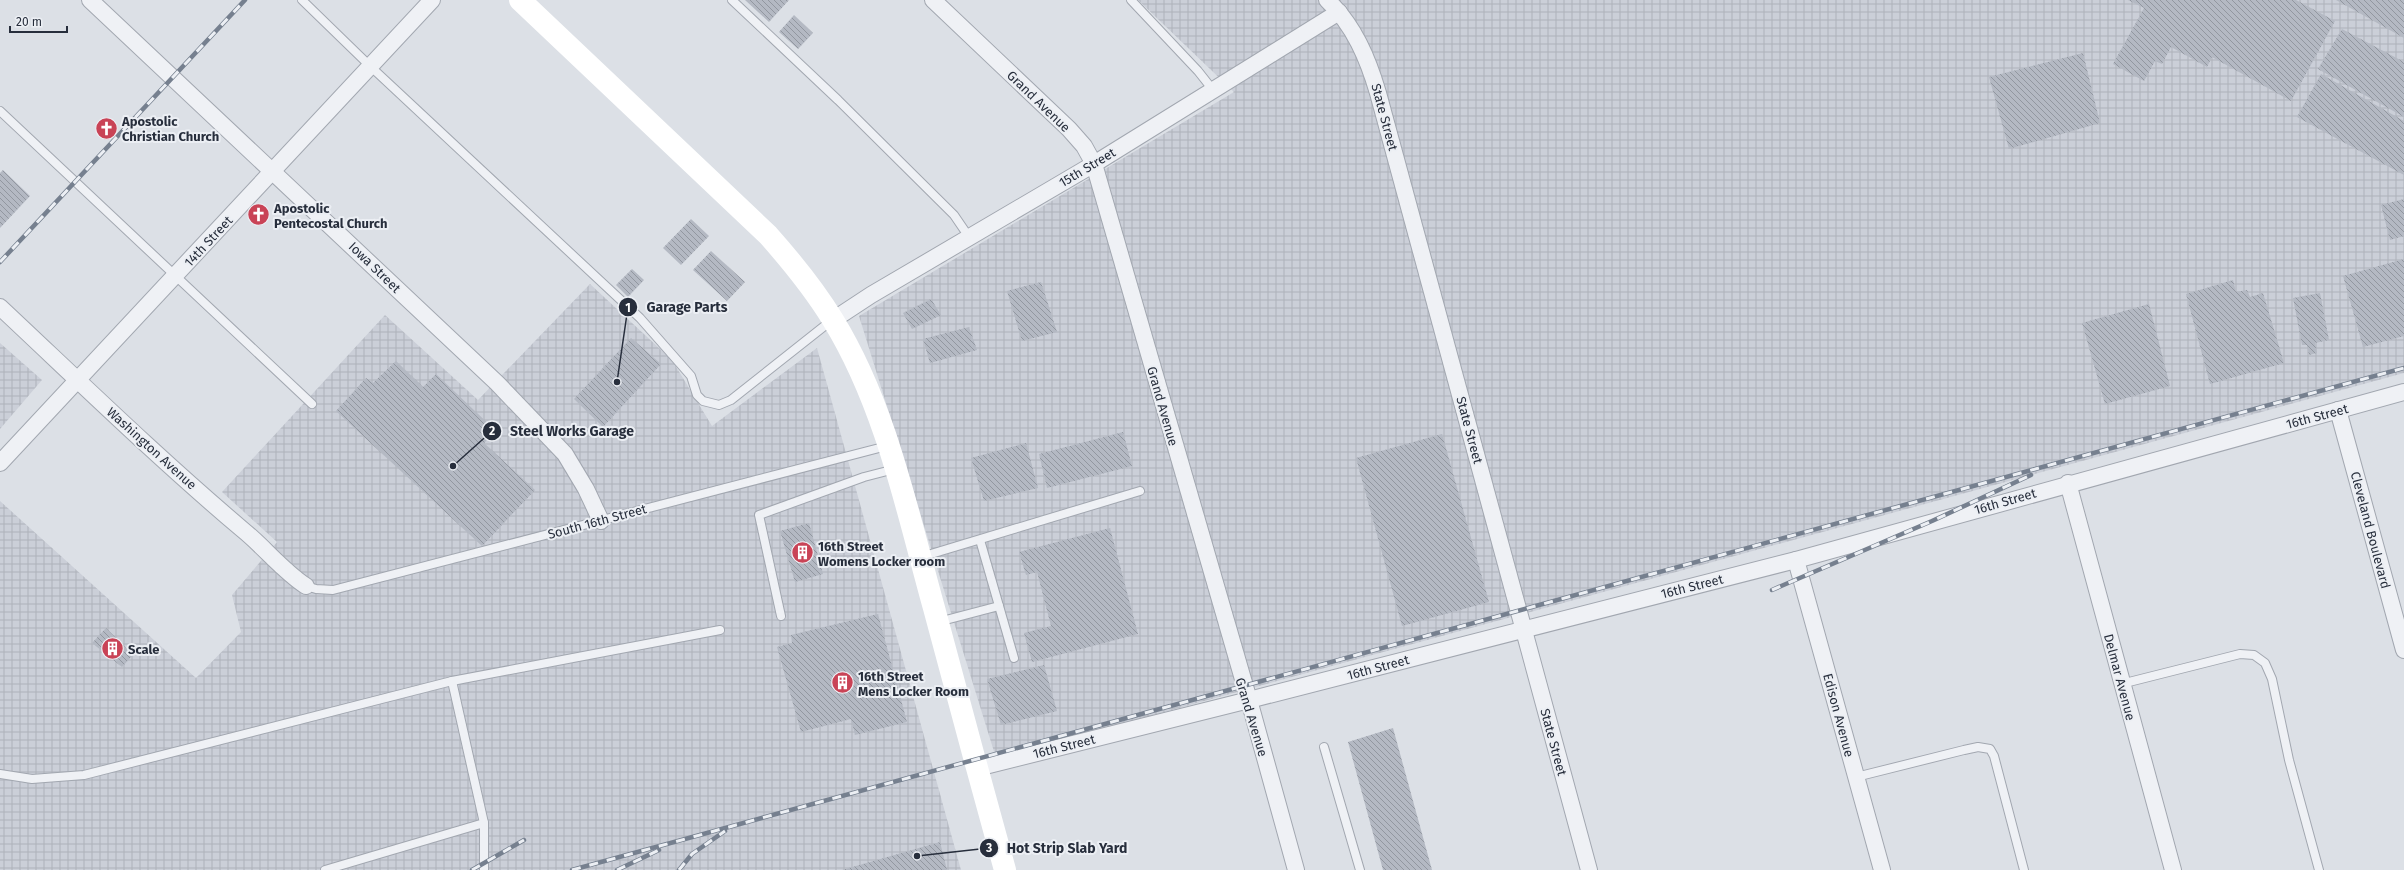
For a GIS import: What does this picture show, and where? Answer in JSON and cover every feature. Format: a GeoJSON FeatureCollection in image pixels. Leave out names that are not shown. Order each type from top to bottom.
{"type":"FeatureCollection","features":[{"type":"Feature","properties":{"kind":"main road"},"geometry":{"type":"LineString","coordinates":[[520,0],[768,235],[802,274],[833,320],[870,394],[888,446],[938,622],[1004,870]]}},
{"type":"Feature","properties":{"kind":"street","name":"Iowa Street"},"geometry":{"type":"LineString","coordinates":[[90,0],[497,383],[565,454],[586,489],[601,521]]}},
{"type":"Feature","properties":{"kind":"street","name":"14th Street"},"geometry":{"type":"LineString","coordinates":[[0,463],[432,0]]}},
{"type":"Feature","properties":{"kind":"street","name":"Grand Avenue"},"geometry":{"type":"LineString","coordinates":[[933,0],[1070,129],[1084,146],[1094,164],[1249,700],[1296,870]]}},
{"type":"Feature","properties":{"kind":"street","name":"State Street"},"geometry":{"type":"LineString","coordinates":[[1328,0],[1339,12],[1357,38],[1370,65],[1589,870]]}},
{"type":"Feature","properties":{"kind":"street","name":"15th Street"},"geometry":{"type":"LineString","coordinates":[[833,320],[969,237],[1094,164],[1339,12]]}},
{"type":"Feature","properties":{"kind":"street","name":"Washington Avenue"},"geometry":{"type":"LineString","coordinates":[[0,307],[184,478],[269,552],[294,578],[306,586]]}},
{"type":"Feature","properties":{"kind":"street","name":"16th Street"},"geometry":{"type":"LineString","coordinates":[[977,768],[1796,560],[2068,483],[2404,392]]}},
{"type":"Feature","properties":{"kind":"street","name":"Cleveland Boulevard"},"geometry":{"type":"LineString","coordinates":[[2338,410],[2404,650]]}},
{"type":"Feature","properties":{"kind":"street","name":"Delmar Avenue"},"geometry":{"type":"LineString","coordinates":[[2068,483],[2121,684],[2173,870]]}},
{"type":"Feature","properties":{"kind":"street","name":"Edison Avenue"},"geometry":{"type":"LineString","coordinates":[[1796,560],[1882,870]]}},
{"type":"Feature","properties":{"kind":"lane"},"geometry":{"type":"LineString","coordinates":[[302,0],[370,66],[640,318],[691,376],[697,395],[703,401],[719,405],[731,400],[833,320]]}},
{"type":"Feature","properties":{"kind":"lane"},"geometry":{"type":"LineString","coordinates":[[732,0],[838,100],[954,215],[969,237]]}},
{"type":"Feature","properties":{"kind":"lane"},"geometry":{"type":"LineString","coordinates":[[1131,0],[1198,72],[1212,90]]}},
{"type":"Feature","properties":{"kind":"lane"},"geometry":{"type":"LineString","coordinates":[[0,112],[312,404]]}},
{"type":"Feature","properties":{"kind":"lane","name":"South 16th Street"},"geometry":{"type":"LineString","coordinates":[[306,586],[316,589],[333,590],[888,446]]}},
{"type":"Feature","properties":{"kind":"lane"},"geometry":{"type":"LineString","coordinates":[[781,616],[759,515],[864,476],[894,469]]}},
{"type":"Feature","properties":{"kind":"lane"},"geometry":{"type":"LineString","coordinates":[[920,558],[1140,491]]}},
{"type":"Feature","properties":{"kind":"lane"},"geometry":{"type":"LineString","coordinates":[[980,540],[1014,658]]}},
{"type":"Feature","properties":{"kind":"lane"},"geometry":{"type":"LineString","coordinates":[[938,622],[999,606]]}},
{"type":"Feature","properties":{"kind":"lane"},"geometry":{"type":"LineString","coordinates":[[0,774],[32,779],[84,775],[452,681],[720,630]]}},
{"type":"Feature","properties":{"kind":"lane"},"geometry":{"type":"LineString","coordinates":[[2121,684],[2240,654],[2254,655],[2264,663],[2272,679],[2289,760],[2319,870]]}},
{"type":"Feature","properties":{"kind":"lane"},"geometry":{"type":"LineString","coordinates":[[452,681],[484,823],[484,870]]}},
{"type":"Feature","properties":{"kind":"lane"},"geometry":{"type":"LineString","coordinates":[[1324,747],[1360,870]]}},
{"type":"Feature","properties":{"kind":"lane"},"geometry":{"type":"LineString","coordinates":[[1856,778],[1971,749],[1990,749],[1994,756],[2024,870]]}},
{"type":"Feature","properties":{"kind":"lane"},"geometry":{"type":"LineString","coordinates":[[325,870],[484,823]]}},
{"type":"Feature","properties":{"kind":"shaded area"},"geometry":{"type":"Polygon","coordinates":[[[1138,0],[2404,0],[2404,373],[996,758],[859,316],[1234,92],[1138,0]]]}},
{"type":"Feature","properties":{"kind":"shaded area"},"geometry":{"type":"Polygon","coordinates":[[[590,284],[672,360],[712,426],[817,348],[961,870],[0,870],[0,501],[196,678],[241,632],[232,595],[277,542],[222,492],[385,315],[478,400],[590,284]]]}},
{"type":"Feature","properties":{"kind":"shaded area"},"geometry":{"type":"Polygon","coordinates":[[[0,343],[42,380],[0,429],[0,343]]]}},
{"type":"Feature","properties":{"kind":"building"},"geometry":{"type":"Polygon","coordinates":[[[745,0],[789,0],[769,22],[745,0]]]}},
{"type":"Feature","properties":{"kind":"building"},"geometry":{"type":"Polygon","coordinates":[[[2128,0],[2296,0],[2335,21],[2291,101],[2212,57],[2207,67],[2171,47],[2162,64],[2155,61],[2144,81],[2113,64],[2144,8],[2128,0]]]}},
{"type":"Feature","properties":{"kind":"building"},"geometry":{"type":"Polygon","coordinates":[[[2336,0],[2404,0],[2404,38],[2336,0]]]}},
{"type":"Feature","properties":{"kind":"building"},"geometry":{"type":"Polygon","coordinates":[[[794,15],[813,33],[798,49],[779,32],[794,15]]]}},
{"type":"Feature","properties":{"kind":"building"},"geometry":{"type":"Polygon","coordinates":[[[2342,29],[2404,62],[2404,117],[2318,69],[2342,29]]]}},
{"type":"Feature","properties":{"kind":"building"},"geometry":{"type":"Polygon","coordinates":[[[2083,53],[2100,123],[2009,149],[1989,77],[2083,53]]]}},
{"type":"Feature","properties":{"kind":"building"},"geometry":{"type":"Polygon","coordinates":[[[2321,74],[2404,121],[2404,175],[2297,117],[2321,74]]]}},
{"type":"Feature","properties":{"kind":"building"},"geometry":{"type":"Polygon","coordinates":[[[3,170],[30,196],[0,228],[0,173],[3,170]]]}},
{"type":"Feature","properties":{"kind":"building"},"geometry":{"type":"Polygon","coordinates":[[[2404,199],[2404,236],[2390,240],[2381,205],[2404,199]]]}},
{"type":"Feature","properties":{"kind":"building"},"geometry":{"type":"Polygon","coordinates":[[[691,219],[709,236],[681,265],[663,248],[691,219]]]}},
{"type":"Feature","properties":{"kind":"building"},"geometry":{"type":"Polygon","coordinates":[[[711,251],[745,282],[727,301],[693,270],[711,251]]]}},
{"type":"Feature","properties":{"kind":"building"},"geometry":{"type":"Polygon","coordinates":[[[2404,259],[2404,336],[2363,347],[2343,276],[2404,259]]]}},
{"type":"Feature","properties":{"kind":"building"},"geometry":{"type":"Polygon","coordinates":[[[632,269],[644,280],[628,297],[616,285],[632,269]]]}},
{"type":"Feature","properties":{"kind":"building"},"geometry":{"type":"Polygon","coordinates":[[[2233,280],[2236,292],[2247,290],[2250,297],[2263,293],[2284,363],[2210,384],[2186,294],[2233,280]]]}},
{"type":"Feature","properties":{"kind":"building"},"geometry":{"type":"Polygon","coordinates":[[[1041,282],[1057,332],[1022,341],[1007,291],[1041,282]]]}},
{"type":"Feature","properties":{"kind":"building"},"geometry":{"type":"Polygon","coordinates":[[[2320,293],[2329,340],[2315,343],[2317,353],[2309,355],[2307,345],[2302,345],[2293,298],[2320,293]]]}},
{"type":"Feature","properties":{"kind":"building"},"geometry":{"type":"Polygon","coordinates":[[[931,299],[941,315],[912,329],[903,313],[931,299]]]}},
{"type":"Feature","properties":{"kind":"building"},"geometry":{"type":"Polygon","coordinates":[[[2149,304],[2170,386],[2105,404],[2082,323],[2149,304]]]}},
{"type":"Feature","properties":{"kind":"building"},"geometry":{"type":"Polygon","coordinates":[[[969,327],[977,350],[930,363],[923,339],[969,327]]]}},
{"type":"Feature","properties":{"kind":"building"},"geometry":{"type":"Polygon","coordinates":[[[631,338],[661,364],[603,427],[574,399],[631,338]]]}},
{"type":"Feature","properties":{"kind":"building"},"geometry":{"type":"Polygon","coordinates":[[[396,361],[423,387],[436,374],[496,431],[484,443],[535,490],[482,546],[336,411],[366,378],[373,383],[396,361]]]}},
{"type":"Feature","properties":{"kind":"building"},"geometry":{"type":"Polygon","coordinates":[[[1123,432],[1132,466],[1047,488],[1039,454],[1123,432]]]}},
{"type":"Feature","properties":{"kind":"building"},"geometry":{"type":"Polygon","coordinates":[[[1442,434],[1489,602],[1402,626],[1356,458],[1442,434]]]}},
{"type":"Feature","properties":{"kind":"building"},"geometry":{"type":"Polygon","coordinates":[[[1026,443],[1038,488],[984,501],[971,458],[1026,443]]]}},
{"type":"Feature","properties":{"kind":"building","name":"16th Street Womens Locker room"},"geometry":{"type":"Polygon","coordinates":[[[809,523],[823,574],[795,582],[780,531],[809,523]]]}},
{"type":"Feature","properties":{"kind":"building"},"geometry":{"type":"Polygon","coordinates":[[[1110,528],[1138,634],[1032,662],[1024,633],[1051,626],[1037,572],[1026,575],[1019,552],[1110,528]]]}},
{"type":"Feature","properties":{"kind":"building","name":"16th Street Mens Locker Room"},"geometry":{"type":"Polygon","coordinates":[[[878,614],[907,722],[855,735],[851,719],[801,732],[777,647],[792,643],[791,635],[878,614]]]}},
{"type":"Feature","properties":{"kind":"building","name":"Scale"},"geometry":{"type":"Polygon","coordinates":[[[106,628],[133,655],[122,667],[92,643],[106,628]]]}},
{"type":"Feature","properties":{"kind":"building"},"geometry":{"type":"Polygon","coordinates":[[[1044,665],[1057,711],[1001,725],[987,679],[1044,665]]]}},
{"type":"Feature","properties":{"kind":"building"},"geometry":{"type":"Polygon","coordinates":[[[1393,728],[1432,870],[1383,870],[1348,742],[1393,728]]]}},
{"type":"Feature","properties":{"kind":"building"},"geometry":{"type":"Polygon","coordinates":[[[940,842],[947,870],[842,870],[940,842]]]}},
{"type":"Feature","properties":{"kind":"railway"},"geometry":{"type":"LineString","coordinates":[[0,262],[245,0]]}},
{"type":"Feature","properties":{"kind":"railway"},"geometry":{"type":"LineString","coordinates":[[572,870],[2404,368]]}},
{"type":"Feature","properties":{"kind":"railway"},"geometry":{"type":"LineString","coordinates":[[1772,590],[1932,521],[2031,475]]}},
{"type":"Feature","properties":{"kind":"railway"},"geometry":{"type":"LineString","coordinates":[[679,870],[692,854],[725,831]]}},
{"type":"Feature","properties":{"kind":"railway"},"geometry":{"type":"LineString","coordinates":[[472,870],[524,840]]}},
{"type":"Feature","properties":{"kind":"railway"},"geometry":{"type":"LineString","coordinates":[[617,870],[659,850]]}},
{"type":"Feature","properties":{"kind":"place","name":"Apostolic Christian Church"},"geometry":{"type":"Point","coordinates":[106,128]}},
{"type":"Feature","properties":{"kind":"place","name":"Apostolic Pentecostal Church"},"geometry":{"type":"Point","coordinates":[258,215]}},
{"type":"Feature","properties":{"kind":"place","name":"Garage Parts"},"geometry":{"type":"Point","coordinates":[617,382]}},
{"type":"Feature","properties":{"kind":"place","name":"Steel Works Garage"},"geometry":{"type":"Point","coordinates":[453,466]}},
{"type":"Feature","properties":{"kind":"place","name":"16th Street Womens Locker room"},"geometry":{"type":"Point","coordinates":[802,553]}},
{"type":"Feature","properties":{"kind":"place","name":"Scale"},"geometry":{"type":"Point","coordinates":[113,649]}},
{"type":"Feature","properties":{"kind":"place","name":"16th Street Mens Locker Room"},"geometry":{"type":"Point","coordinates":[842,683]}},
{"type":"Feature","properties":{"kind":"place","name":"Hot Strip Slab Yard"},"geometry":{"type":"Point","coordinates":[917,856]}}]}
